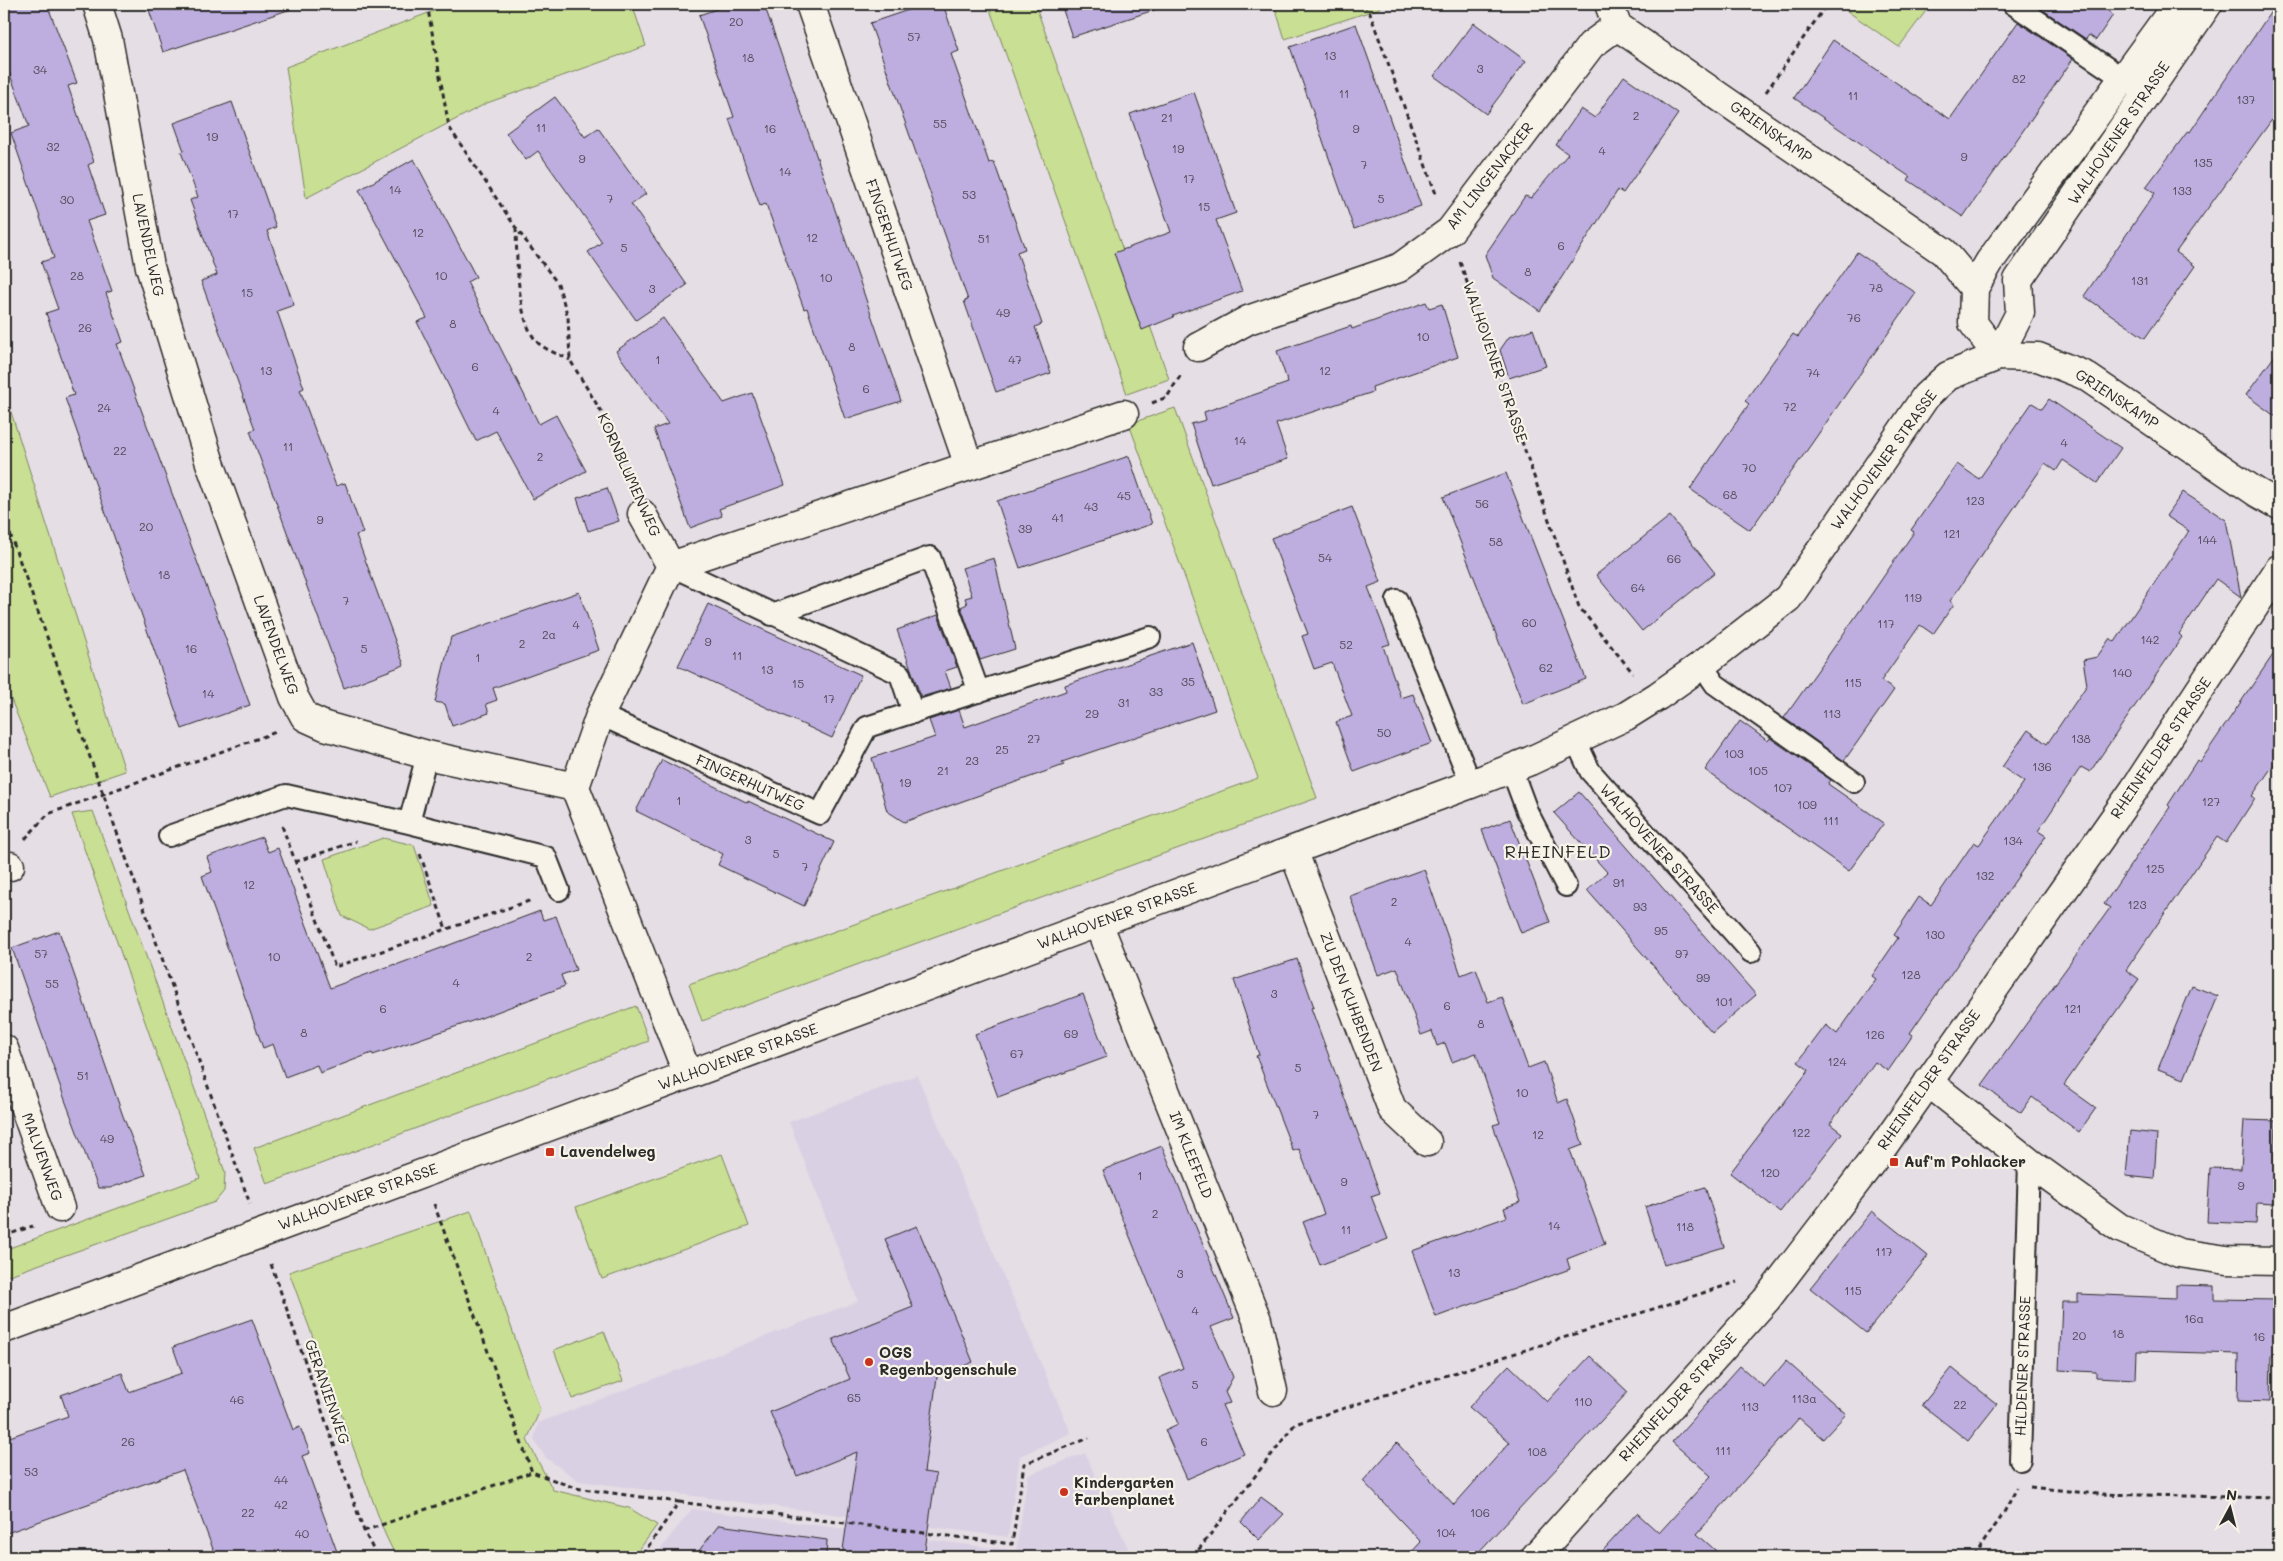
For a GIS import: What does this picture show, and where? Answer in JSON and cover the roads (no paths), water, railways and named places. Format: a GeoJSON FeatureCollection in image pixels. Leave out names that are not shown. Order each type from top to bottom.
{"type":"FeatureCollection","features":[{"type":"Feature","properties":{"kind":"street","name":"LAVENDELWEG"},"geometry":{"type":"LineString","coordinates":[[97,4],[108,39],[150,268],[210,460],[294,697],[305,717],[325,726],[427,755]]}},
{"type":"Feature","properties":{"kind":"street","name":"FINGERHUTWEG"},"geometry":{"type":"LineString","coordinates":[[810,4],[969,466]]}},
{"type":"Feature","properties":{"kind":"street","name":"WALHOVENER STRASSE"},"geometry":{"type":"LineString","coordinates":[[1974,288],[1990,261],[2177,4]]}},
{"type":"Feature","properties":{"kind":"street","name":"WALHOVENER STRASSE"},"geometry":{"type":"LineString","coordinates":[[2018,280],[2208,4]]}},
{"type":"Feature","properties":{"kind":"street","name":"GRIENSKAMP"},"geometry":{"type":"LineString","coordinates":[[1613,15],[1748,117],[1944,252],[1974,288]]}},
{"type":"Feature","properties":{"kind":"street","name":"AM LINGENACKER"},"geometry":{"type":"LineString","coordinates":[[1198,347],[1248,320],[1399,268],[1450,231],[1613,15]]}},
{"type":"Feature","properties":{"kind":"street","name":"GRIENSKAMP"},"geometry":{"type":"LineString","coordinates":[[1944,252],[1990,261],[2018,280]]}},
{"type":"Feature","properties":{"kind":"street"},"geometry":{"type":"LineString","coordinates":[[1974,288],[1973,323],[1998,356],[2020,313],[2018,280]]}},
{"type":"Feature","properties":{"kind":"street","name":"WALHOVENER STRASSE"},"geometry":{"type":"LineString","coordinates":[[4,1329],[1471,784],[1576,741],[1626,716],[1658,696],[1788,598],[1926,396],[1948,376],[1998,356]]}},
{"type":"Feature","properties":{"kind":"street","name":"GRIENSKAMP"},"geometry":{"type":"LineString","coordinates":[[1998,356],[2038,357],[2084,375],[2256,492],[2279,505]]}},
{"type":"Feature","properties":{"kind":"street"},"geometry":{"type":"LineString","coordinates":[[688,1075],[575,787],[600,715],[671,566],[1124,414]]}},
{"type":"Feature","properties":{"kind":"street","name":"KORNBLUMENWEG"},"geometry":{"type":"LineString","coordinates":[[642,514],[671,566]]}},
{"type":"Feature","properties":{"kind":"street","name":"RHEINFELDER STRASSE"},"geometry":{"type":"LineString","coordinates":[[1535,1557],[1766,1300],[1880,1151],[2134,790],[2279,569]]}},
{"type":"Feature","properties":{"kind":"street"},"geometry":{"type":"LineString","coordinates":[[427,755],[575,787]]}},
{"type":"Feature","properties":{"kind":"street","name":"ZU DEN KUHBENDEN"},"geometry":{"type":"LineString","coordinates":[[1293,850],[1392,1109],[1426,1142]]}},
{"type":"Feature","properties":{"kind":"street","name":"IM KLEEFELD"},"geometry":{"type":"LineString","coordinates":[[1098,923],[1258,1320],[1273,1391]]}},
{"type":"Feature","properties":{"kind":"street","name":"MALVENWEG"},"geometry":{"type":"LineString","coordinates":[[4,1049],[60,1208]]}},
{"type":"Feature","properties":{"kind":"street"},"geometry":{"type":"LineString","coordinates":[[1928,1082],[2029,1162],[2120,1228],[2178,1253],[2226,1260],[2279,1261]]}},
{"type":"Feature","properties":{"kind":"lane"},"geometry":{"type":"LineString","coordinates":[[2013,4],[2146,94]]}},
{"type":"Feature","properties":{"kind":"lane"},"geometry":{"type":"LineString","coordinates":[[772,615],[930,557],[979,692]]}},
{"type":"Feature","properties":{"kind":"lane"},"geometry":{"type":"LineString","coordinates":[[671,566],[900,674],[913,713]]}},
{"type":"Feature","properties":{"kind":"lane"},"geometry":{"type":"LineString","coordinates":[[1397,600],[1471,784]]}},
{"type":"Feature","properties":{"kind":"lane","name":"FINGERHUTWEG"},"geometry":{"type":"LineString","coordinates":[[600,715],[820,814],[867,726],[1150,637]]}},
{"type":"Feature","properties":{"kind":"lane"},"geometry":{"type":"LineString","coordinates":[[1702,664],[1715,684],[1854,782]]}},
{"type":"Feature","properties":{"kind":"lane","name":"WALHOVENER STRASSE"},"geometry":{"type":"LineString","coordinates":[[1576,741],[1590,771],[1751,952]]}},
{"type":"Feature","properties":{"kind":"lane"},"geometry":{"type":"LineString","coordinates":[[409,823],[427,755]]}},
{"type":"Feature","properties":{"kind":"lane"},"geometry":{"type":"LineString","coordinates":[[1511,768],[1527,811],[1566,886]]}},
{"type":"Feature","properties":{"kind":"lane"},"geometry":{"type":"LineString","coordinates":[[169,836],[286,795],[546,857],[559,890]]}},
{"type":"Feature","properties":{"kind":"lane","name":"HILDENER STRASSE"},"geometry":{"type":"LineString","coordinates":[[2020,1460],[2029,1162]]}},
{"type":"Feature","properties":{"kind":"place","name":"Lavendelweg"},"geometry":{"type":"Point","coordinates":[550,1152]}},
{"type":"Feature","properties":{"kind":"place","name":"Auf'm Pohlacker"},"geometry":{"type":"Point","coordinates":[1894,1162]}},
{"type":"Feature","properties":{"kind":"place","name":"OGS Regenbogenschule"},"geometry":{"type":"Point","coordinates":[869,1362]}},
{"type":"Feature","properties":{"kind":"place","name":"Kindergarten Farbenplanet"},"geometry":{"type":"Point","coordinates":[1064,1492]}},
{"type":"Feature","properties":{"kind":"district","name":"RHEINFELD"},"geometry":{"type":"Point","coordinates":[1558,852]}}]}
